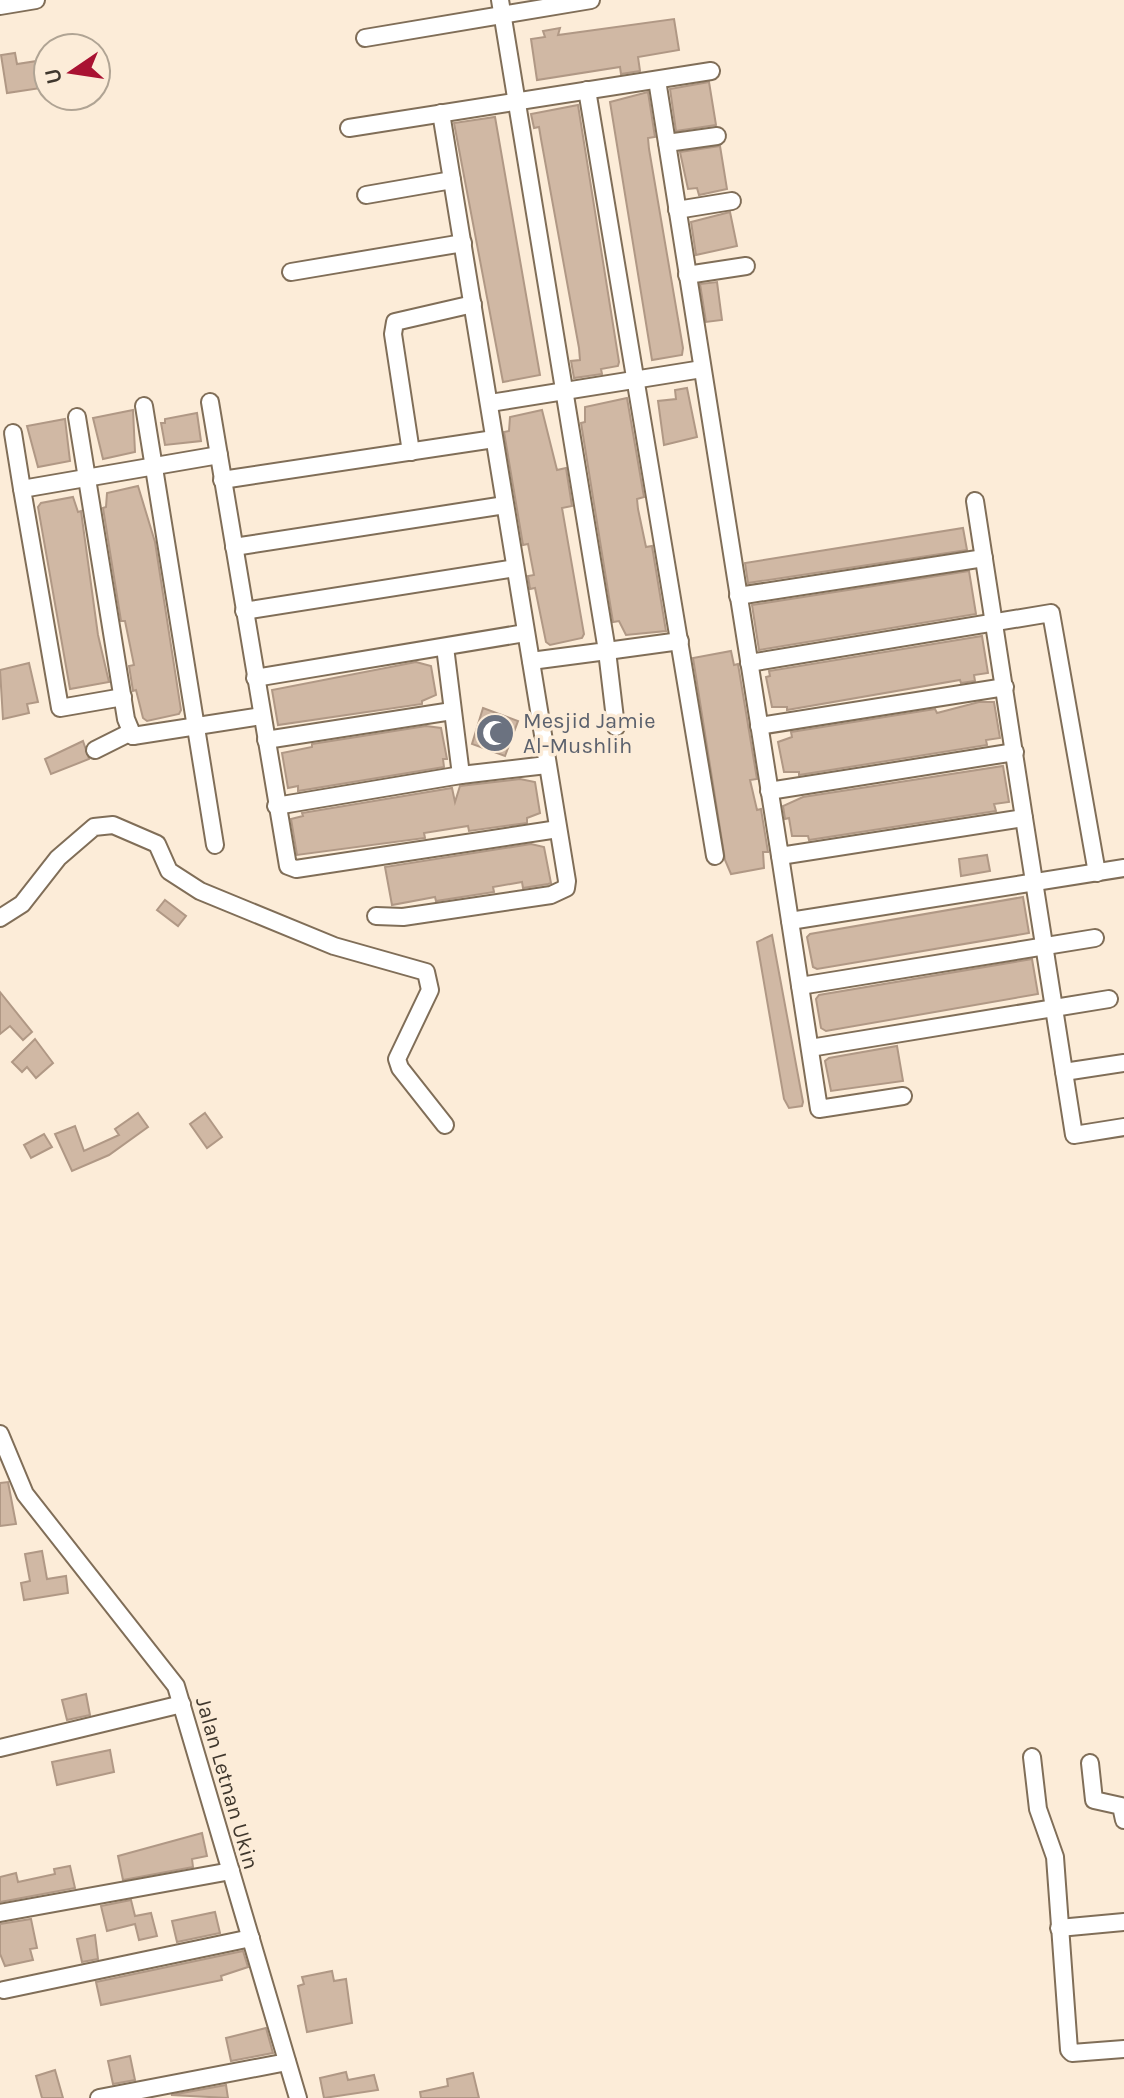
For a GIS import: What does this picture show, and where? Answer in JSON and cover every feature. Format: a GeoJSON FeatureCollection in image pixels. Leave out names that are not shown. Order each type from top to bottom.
{"type":"FeatureCollection","features":[{"type":"Feature","properties":{"kind":"street"},"geometry":{"type":"LineString","coordinates":[[0,6],[36,0]]}},
{"type":"Feature","properties":{"kind":"street"},"geometry":{"type":"LineString","coordinates":[[365,38],[502,8],[591,0]]}},
{"type":"Feature","properties":{"kind":"street"},"geometry":{"type":"LineString","coordinates":[[502,8],[607,651],[616,727]]}},
{"type":"Feature","properties":{"kind":"street"},"geometry":{"type":"LineString","coordinates":[[349,128],[711,71]]}},
{"type":"Feature","properties":{"kind":"street"},"geometry":{"type":"LineString","coordinates":[[657,80],[819,1109],[903,1096]]}},
{"type":"Feature","properties":{"kind":"street"},"geometry":{"type":"LineString","coordinates":[[587,90],[715,856]]}},
{"type":"Feature","properties":{"kind":"street"},"geometry":{"type":"LineString","coordinates":[[376,916],[403,917],[560,893],[566,888],[567,881],[441,113]]}},
{"type":"Feature","properties":{"kind":"street"},"geometry":{"type":"LineString","coordinates":[[667,143],[717,136]]}},
{"type":"Feature","properties":{"kind":"street"},"geometry":{"type":"LineString","coordinates":[[366,195],[452,180]]}},
{"type":"Feature","properties":{"kind":"street"},"geometry":{"type":"LineString","coordinates":[[677,210],[732,201]]}},
{"type":"Feature","properties":{"kind":"street"},"geometry":{"type":"LineString","coordinates":[[291,272],[463,243]]}},
{"type":"Feature","properties":{"kind":"street"},"geometry":{"type":"LineString","coordinates":[[687,275],[746,266]]}},
{"type":"Feature","properties":{"kind":"street"},"geometry":{"type":"LineString","coordinates":[[411,452],[393,334],[395,322],[473,304]]}},
{"type":"Feature","properties":{"kind":"street"},"geometry":{"type":"LineString","coordinates":[[490,403],[702,369]]}},
{"type":"Feature","properties":{"kind":"street"},"geometry":{"type":"LineString","coordinates":[[210,402],[284,860],[296,869],[558,829]]}},
{"type":"Feature","properties":{"kind":"street"},"geometry":{"type":"LineString","coordinates":[[144,406],[215,845]]}},
{"type":"Feature","properties":{"kind":"street"},"geometry":{"type":"LineString","coordinates":[[77,417],[123,697],[133,736]]}},
{"type":"Feature","properties":{"kind":"street"},"geometry":{"type":"LineString","coordinates":[[13,433],[60,708],[123,697]]}},
{"type":"Feature","properties":{"kind":"street"},"geometry":{"type":"LineString","coordinates":[[222,480],[494,439]]}},
{"type":"Feature","properties":{"kind":"street"},"geometry":{"type":"LineString","coordinates":[[22,489],[219,455]]}},
{"type":"Feature","properties":{"kind":"street"},"geometry":{"type":"LineString","coordinates":[[975,501],[1074,1135],[1124,1127]]}},
{"type":"Feature","properties":{"kind":"street"},"geometry":{"type":"LineString","coordinates":[[234,547],[505,505]]}},
{"type":"Feature","properties":{"kind":"street"},"geometry":{"type":"LineString","coordinates":[[738,596],[984,558]]}},
{"type":"Feature","properties":{"kind":"street"},"geometry":{"type":"LineString","coordinates":[[244,611],[515,568]]}},
{"type":"Feature","properties":{"kind":"street"},"geometry":{"type":"LineString","coordinates":[[749,663],[1047,613],[1054,617],[1097,873]]}},
{"type":"Feature","properties":{"kind":"street"},"geometry":{"type":"LineString","coordinates":[[255,678],[525,633]]}},
{"type":"Feature","properties":{"kind":"street"},"geometry":{"type":"LineString","coordinates":[[531,661],[680,641]]}},
{"type":"Feature","properties":{"kind":"street"},"geometry":{"type":"LineString","coordinates":[[445,647],[461,775]]}},
{"type":"Feature","properties":{"kind":"street"},"geometry":{"type":"LineString","coordinates":[[759,726],[1005,687]]}},
{"type":"Feature","properties":{"kind":"street"},"geometry":{"type":"LineString","coordinates":[[266,740],[452,711]]}},
{"type":"Feature","properties":{"kind":"street"},"geometry":{"type":"LineString","coordinates":[[95,750],[129,733],[133,736],[261,716]]}},
{"type":"Feature","properties":{"kind":"street"},"geometry":{"type":"LineString","coordinates":[[769,791],[1015,752]]}},
{"type":"Feature","properties":{"kind":"street"},"geometry":{"type":"LineString","coordinates":[[276,806],[461,775],[547,765]]}},
{"type":"Feature","properties":{"kind":"street"},"geometry":{"type":"LineString","coordinates":[[780,856],[1024,818]]}},
{"type":"Feature","properties":{"kind":"street"},"geometry":{"type":"LineString","coordinates":[[0,918],[22,904],[58,858],[94,827],[113,825],[157,844],[169,871],[200,891],[334,946],[426,972],[430,990],[397,1059],[400,1068],[445,1125]]}},
{"type":"Feature","properties":{"kind":"street"},"geometry":{"type":"LineString","coordinates":[[790,921],[1124,868]]}},
{"type":"Feature","properties":{"kind":"street"},"geometry":{"type":"LineString","coordinates":[[800,986],[1095,938]]}},
{"type":"Feature","properties":{"kind":"street"},"geometry":{"type":"LineString","coordinates":[[810,1048],[1109,999]]}},
{"type":"Feature","properties":{"kind":"street"},"geometry":{"type":"LineString","coordinates":[[1064,1072],[1124,1063]]}},
{"type":"Feature","properties":{"kind":"street","name":"Jalan Letnan Ukin"},"geometry":{"type":"LineString","coordinates":[[0,1434],[25,1494],[171,1677],[182,1704],[298,2098]]}},
{"type":"Feature","properties":{"kind":"street"},"geometry":{"type":"LineString","coordinates":[[0,1748],[182,1704]]}},
{"type":"Feature","properties":{"kind":"street"},"geometry":{"type":"LineString","coordinates":[[1032,1757],[1038,1809],[1055,1857],[1069,2050],[1072,2053],[1124,2049]]}},
{"type":"Feature","properties":{"kind":"street"},"geometry":{"type":"LineString","coordinates":[[1090,1763],[1094,1800],[1121,1806],[1124,1820]]}},
{"type":"Feature","properties":{"kind":"street"},"geometry":{"type":"LineString","coordinates":[[0,1913],[231,1871]]}},
{"type":"Feature","properties":{"kind":"street"},"geometry":{"type":"LineString","coordinates":[[1059,1928],[1124,1922]]}},
{"type":"Feature","properties":{"kind":"street"},"geometry":{"type":"LineString","coordinates":[[4,1990],[251,1938]]}},
{"type":"Feature","properties":{"kind":"street"},"geometry":{"type":"LineString","coordinates":[[99,2098],[287,2062]]}},
{"type":"Feature","properties":{"kind":"building"},"geometry":{"type":"Polygon","coordinates":[[[674,19],[679,50],[638,57],[640,71],[621,74],[620,67],[537,80],[531,39],[545,37],[543,31],[560,28],[558,35],[674,19]]]}},
{"type":"Feature","properties":{"kind":"building"},"geometry":{"type":"Polygon","coordinates":[[[15,53],[17,64],[32,62],[32,89],[7,93],[1,55],[15,53]]]}},
{"type":"Feature","properties":{"kind":"building"},"geometry":{"type":"Polygon","coordinates":[[[709,82],[716,125],[676,131],[670,89],[709,82]]]}},
{"type":"Feature","properties":{"kind":"building"},"geometry":{"type":"Polygon","coordinates":[[[648,92],[655,137],[648,138],[649,149],[683,348],[682,355],[652,360],[610,102],[648,92]]]}},
{"type":"Feature","properties":{"kind":"building"},"geometry":{"type":"Polygon","coordinates":[[[578,105],[619,362],[618,366],[601,369],[602,374],[574,378],[571,361],[580,360],[579,348],[539,127],[534,128],[531,114],[578,105]]]}},
{"type":"Feature","properties":{"kind":"building"},"geometry":{"type":"Polygon","coordinates":[[[495,117],[540,375],[503,382],[454,123],[495,117]]]}},
{"type":"Feature","properties":{"kind":"building"},"geometry":{"type":"Polygon","coordinates":[[[720,146],[727,189],[699,195],[697,188],[688,189],[680,152],[720,146]]]}},
{"type":"Feature","properties":{"kind":"building"},"geometry":{"type":"Polygon","coordinates":[[[730,212],[737,246],[696,255],[691,222],[730,212]]]}},
{"type":"Feature","properties":{"kind":"building"},"geometry":{"type":"Polygon","coordinates":[[[717,282],[722,320],[706,322],[700,284],[717,282]]]}},
{"type":"Feature","properties":{"kind":"building"},"geometry":{"type":"Polygon","coordinates":[[[687,388],[697,437],[664,445],[658,401],[676,399],[675,390],[687,388]]]}},
{"type":"Feature","properties":{"kind":"building"},"geometry":{"type":"Polygon","coordinates":[[[627,398],[644,497],[637,499],[638,509],[646,547],[652,546],[666,631],[626,635],[619,621],[613,622],[581,423],[585,422],[585,407],[627,398]]]}},
{"type":"Feature","properties":{"kind":"building"},"geometry":{"type":"Polygon","coordinates":[[[133,410],[135,452],[103,459],[93,418],[133,410]]]}},
{"type":"Feature","properties":{"kind":"building"},"geometry":{"type":"Polygon","coordinates":[[[542,410],[557,470],[566,468],[572,506],[562,508],[584,634],[582,638],[550,645],[546,642],[535,588],[530,589],[528,576],[534,575],[528,544],[523,545],[504,432],[509,431],[510,417],[542,410]]]}},
{"type":"Feature","properties":{"kind":"building"},"geometry":{"type":"Polygon","coordinates":[[[197,413],[201,441],[165,445],[161,423],[165,423],[165,419],[197,413]]]}},
{"type":"Feature","properties":{"kind":"building"},"geometry":{"type":"Polygon","coordinates":[[[65,419],[70,461],[38,467],[27,426],[65,419]]]}},
{"type":"Feature","properties":{"kind":"building"},"geometry":{"type":"Polygon","coordinates":[[[138,486],[155,542],[181,710],[179,714],[147,721],[143,718],[136,690],[133,691],[129,666],[134,665],[125,621],[121,621],[103,508],[106,507],[107,493],[138,486]]]}},
{"type":"Feature","properties":{"kind":"building"},"geometry":{"type":"Polygon","coordinates":[[[73,497],[78,512],[81,511],[98,635],[109,682],[70,689],[38,507],[41,503],[73,497]]]}},
{"type":"Feature","properties":{"kind":"building"},"geometry":{"type":"Polygon","coordinates":[[[963,528],[967,550],[748,583],[745,563],[963,528]]]}},
{"type":"Feature","properties":{"kind":"building"},"geometry":{"type":"Polygon","coordinates":[[[969,571],[976,614],[759,650],[752,605],[969,571]]]}},
{"type":"Feature","properties":{"kind":"building"},"geometry":{"type":"Polygon","coordinates":[[[982,636],[988,673],[974,675],[975,681],[961,683],[960,680],[787,710],[787,707],[772,707],[766,677],[770,676],[769,671],[982,636]]]}},
{"type":"Feature","properties":{"kind":"building"},"geometry":{"type":"Polygon","coordinates":[[[731,651],[734,665],[738,664],[757,779],[750,780],[757,810],[761,809],[768,852],[763,852],[764,868],[731,874],[725,860],[693,658],[731,651]]]}},
{"type":"Feature","properties":{"kind":"building"},"geometry":{"type":"Polygon","coordinates":[[[416,662],[431,666],[436,695],[422,701],[422,704],[278,725],[272,690],[416,662]]]}},
{"type":"Feature","properties":{"kind":"building"},"geometry":{"type":"Polygon","coordinates":[[[29,663],[38,702],[27,704],[29,713],[3,719],[0,670],[29,663]]]}},
{"type":"Feature","properties":{"kind":"building"},"geometry":{"type":"Polygon","coordinates":[[[979,702],[994,702],[1000,738],[986,740],[987,745],[799,775],[799,772],[784,772],[778,742],[792,737],[791,732],[935,709],[937,713],[979,702]]]}},
{"type":"Feature","properties":{"kind":"building","name":"Mesjid Jamie Al-Mushlih"},"geometry":{"type":"Polygon","coordinates":[[[483,708],[518,721],[505,756],[472,744],[483,708]]]}},
{"type":"Feature","properties":{"kind":"building"},"geometry":{"type":"Polygon","coordinates":[[[426,726],[441,728],[447,759],[443,759],[444,767],[298,791],[298,786],[288,788],[282,753],[312,747],[312,744],[426,726]]]}},
{"type":"Feature","properties":{"kind":"building"},"geometry":{"type":"Polygon","coordinates":[[[83,741],[89,759],[51,774],[45,759],[83,741]]]}},
{"type":"Feature","properties":{"kind":"building"},"geometry":{"type":"Polygon","coordinates":[[[1003,766],[1009,802],[994,804],[996,811],[809,840],[808,836],[792,836],[789,818],[785,819],[783,806],[803,797],[1003,766]]]}},
{"type":"Feature","properties":{"kind":"building"},"geometry":{"type":"Polygon","coordinates":[[[520,779],[535,782],[540,813],[527,818],[527,823],[469,831],[468,826],[424,833],[425,838],[297,855],[291,819],[303,816],[302,813],[452,788],[455,802],[460,786],[520,779]]]}},
{"type":"Feature","properties":{"kind":"building"},"geometry":{"type":"Polygon","coordinates":[[[531,844],[544,847],[551,883],[523,888],[522,882],[493,887],[494,892],[436,901],[435,897],[392,905],[385,867],[531,844]]]}},
{"type":"Feature","properties":{"kind":"building"},"geometry":{"type":"Polygon","coordinates":[[[987,855],[990,871],[961,876],[959,859],[987,855]]]}},
{"type":"Feature","properties":{"kind":"building"},"geometry":{"type":"Polygon","coordinates":[[[1023,897],[1029,933],[817,969],[813,967],[807,937],[810,934],[1023,897]]]}},
{"type":"Feature","properties":{"kind":"building"},"geometry":{"type":"Polygon","coordinates":[[[165,900],[186,916],[178,926],[157,910],[165,900]]]}},
{"type":"Feature","properties":{"kind":"building"},"geometry":{"type":"Polygon","coordinates":[[[772,935],[803,1102],[802,1106],[789,1108],[784,1099],[757,942],[772,935]]]}},
{"type":"Feature","properties":{"kind":"building"},"geometry":{"type":"Polygon","coordinates":[[[1032,959],[1038,994],[826,1031],[821,1028],[816,999],[819,995],[1032,959]]]}},
{"type":"Feature","properties":{"kind":"building"},"geometry":{"type":"Polygon","coordinates":[[[0,992],[32,1032],[23,1040],[10,1026],[0,1034],[0,992]]]}},
{"type":"Feature","properties":{"kind":"building"},"geometry":{"type":"Polygon","coordinates":[[[35,1039],[53,1063],[36,1078],[27,1067],[22,1072],[12,1062],[35,1039]]]}},
{"type":"Feature","properties":{"kind":"building"},"geometry":{"type":"Polygon","coordinates":[[[897,1046],[903,1081],[831,1091],[825,1061],[829,1058],[897,1046]]]}},
{"type":"Feature","properties":{"kind":"building"},"geometry":{"type":"Polygon","coordinates":[[[138,1113],[148,1127],[109,1155],[72,1171],[55,1134],[75,1126],[84,1151],[119,1135],[115,1129],[138,1113]]]}},
{"type":"Feature","properties":{"kind":"building"},"geometry":{"type":"Polygon","coordinates":[[[205,1113],[222,1137],[207,1148],[190,1124],[205,1113]]]}},
{"type":"Feature","properties":{"kind":"building"},"geometry":{"type":"Polygon","coordinates":[[[44,1134],[52,1147],[31,1158],[24,1145],[44,1134]]]}},
{"type":"Feature","properties":{"kind":"building"},"geometry":{"type":"Polygon","coordinates":[[[8,1482],[16,1524],[0,1526],[0,1483],[8,1482]]]}},
{"type":"Feature","properties":{"kind":"building"},"geometry":{"type":"Polygon","coordinates":[[[42,1551],[47,1579],[66,1576],[68,1593],[24,1600],[21,1583],[30,1581],[25,1554],[42,1551]]]}},
{"type":"Feature","properties":{"kind":"building"},"geometry":{"type":"Polygon","coordinates":[[[86,1694],[90,1715],[67,1720],[62,1700],[86,1694]]]}},
{"type":"Feature","properties":{"kind":"building"},"geometry":{"type":"Polygon","coordinates":[[[110,1750],[114,1772],[57,1785],[52,1762],[110,1750]]]}},
{"type":"Feature","properties":{"kind":"building"},"geometry":{"type":"Polygon","coordinates":[[[202,1833],[207,1856],[192,1859],[193,1867],[123,1880],[118,1856],[202,1833]]]}},
{"type":"Feature","properties":{"kind":"building"},"geometry":{"type":"Polygon","coordinates":[[[70,1866],[75,1888],[0,1902],[0,1877],[16,1873],[18,1882],[55,1874],[54,1869],[70,1866]]]}},
{"type":"Feature","properties":{"kind":"building"},"geometry":{"type":"Polygon","coordinates":[[[131,1900],[135,1916],[151,1913],[157,1936],[139,1940],[135,1924],[107,1931],[101,1906],[131,1900]]]}},
{"type":"Feature","properties":{"kind":"building"},"geometry":{"type":"Polygon","coordinates":[[[215,1912],[220,1933],[177,1942],[172,1921],[215,1912]]]}},
{"type":"Feature","properties":{"kind":"building"},"geometry":{"type":"Polygon","coordinates":[[[31,1919],[37,1948],[30,1949],[33,1960],[5,1966],[0,1954],[0,1924],[31,1919]]]}},
{"type":"Feature","properties":{"kind":"building"},"geometry":{"type":"Polygon","coordinates":[[[95,1935],[98,1959],[82,1962],[77,1939],[95,1935]]]}},
{"type":"Feature","properties":{"kind":"building"},"geometry":{"type":"Polygon","coordinates":[[[243,1951],[248,1967],[221,1976],[222,1980],[101,2005],[96,1982],[243,1951]]]}},
{"type":"Feature","properties":{"kind":"building"},"geometry":{"type":"Polygon","coordinates":[[[332,1971],[334,1981],[346,1979],[352,2023],[307,2032],[298,1986],[304,1984],[302,1977],[332,1971]]]}},
{"type":"Feature","properties":{"kind":"building"},"geometry":{"type":"Polygon","coordinates":[[[266,2028],[273,2053],[231,2061],[226,2038],[266,2028]]]}},
{"type":"Feature","properties":{"kind":"building"},"geometry":{"type":"Polygon","coordinates":[[[130,2056],[135,2080],[113,2084],[108,2061],[130,2056]]]}},
{"type":"Feature","properties":{"kind":"building"},"geometry":{"type":"Polygon","coordinates":[[[55,2070],[63,2098],[42,2098],[36,2076],[55,2070]]]}},
{"type":"Feature","properties":{"kind":"building"},"geometry":{"type":"Polygon","coordinates":[[[346,2072],[348,2080],[374,2075],[378,2090],[324,2098],[320,2078],[346,2072]]]}},
{"type":"Feature","properties":{"kind":"building"},"geometry":{"type":"Polygon","coordinates":[[[473,2073],[479,2098],[421,2098],[420,2092],[448,2086],[447,2079],[473,2073]]]}},
{"type":"Feature","properties":{"kind":"building"},"geometry":{"type":"Polygon","coordinates":[[[226,2085],[228,2098],[171,2095],[226,2085]]]}},
{"type":"Feature","properties":{"kind":"place","name":"Mesjid Jamie Al-Mushlih"},"geometry":{"type":"Point","coordinates":[495,733]}}]}
